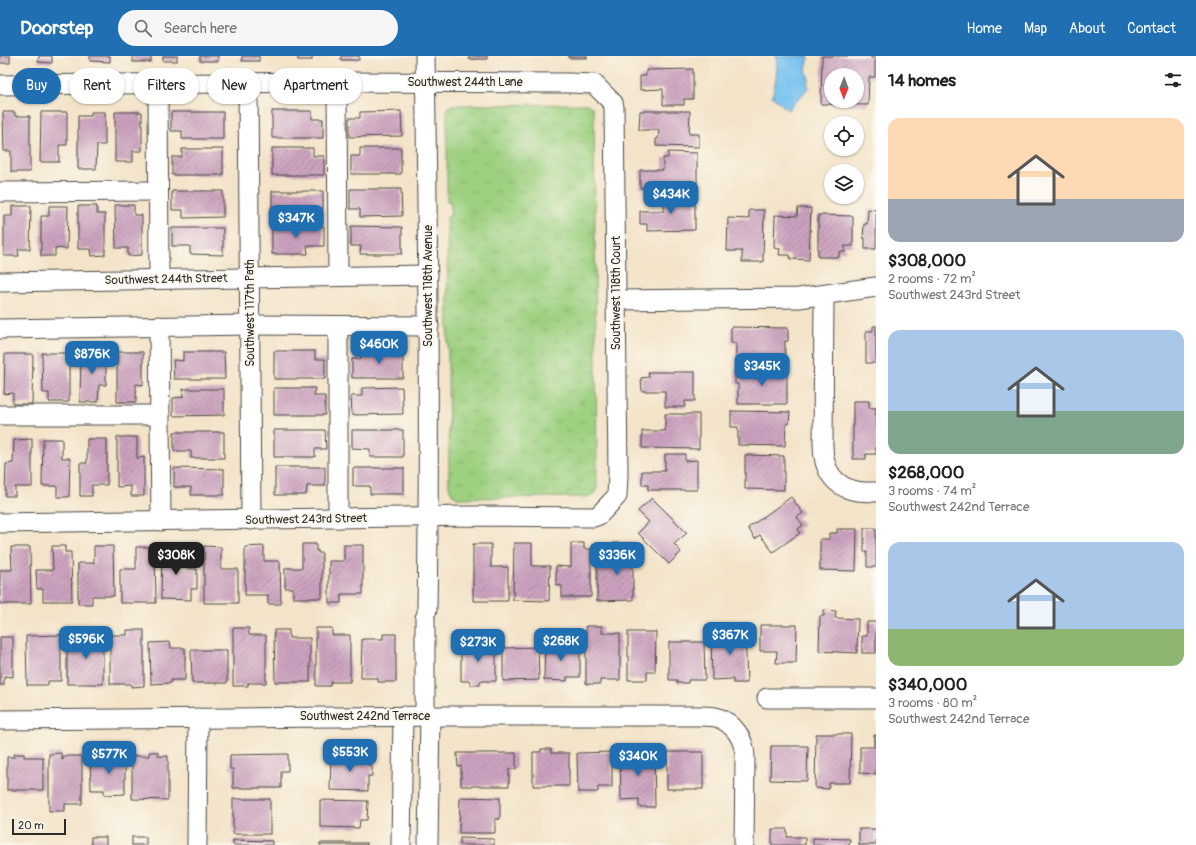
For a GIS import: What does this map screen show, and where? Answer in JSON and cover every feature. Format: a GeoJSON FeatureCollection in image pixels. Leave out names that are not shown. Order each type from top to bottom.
{"type":"FeatureCollection","features":[{"type":"Feature","properties":{"kind":"street","name":"Southwest 118th Avenue"},"geometry":{"type":"LineString","coordinates":[[425,56],[429,326],[426,614],[427,716]]}},
{"type":"Feature","properties":{"kind":"street","name":"Southwest 244th Lane"},"geometry":{"type":"LineString","coordinates":[[362,82],[594,84]]}},
{"type":"Feature","properties":{"kind":"street","name":"Southwest 244th Lane"},"geometry":{"type":"LineString","coordinates":[[0,86],[133,84]]}},
{"type":"Feature","properties":{"kind":"street","name":"Southwest 118th Court"},"geometry":{"type":"LineString","coordinates":[[594,84],[613,103],[614,107],[618,493],[608,506]]}},
{"type":"Feature","properties":{"kind":"street"},"geometry":{"type":"LineString","coordinates":[[158,104],[159,279]]}},
{"type":"Feature","properties":{"kind":"street","name":"Southwest 117th Path"},"geometry":{"type":"LineString","coordinates":[[248,104],[251,520]]}},
{"type":"Feature","properties":{"kind":"street"},"geometry":{"type":"LineString","coordinates":[[337,104],[338,276]]}},
{"type":"Feature","properties":{"kind":"street"},"geometry":{"type":"LineString","coordinates":[[0,192],[158,191]]}},
{"type":"Feature","properties":{"kind":"street","name":"Southwest 244th Street"},"geometry":{"type":"LineString","coordinates":[[0,282],[428,275]]}},
{"type":"Feature","properties":{"kind":"street"},"geometry":{"type":"LineString","coordinates":[[616,300],[799,298],[824,296],[876,287]]}},
{"type":"Feature","properties":{"kind":"street"},"geometry":{"type":"LineString","coordinates":[[824,296],[823,445],[825,464],[831,476],[847,488],[859,492],[876,492]]}},
{"type":"Feature","properties":{"kind":"street"},"geometry":{"type":"LineString","coordinates":[[0,329],[250,325],[429,326]]}},
{"type":"Feature","properties":{"kind":"street"},"geometry":{"type":"LineString","coordinates":[[159,326],[161,521]]}},
{"type":"Feature","properties":{"kind":"street"},"geometry":{"type":"LineString","coordinates":[[338,326],[338,518]]}},
{"type":"Feature","properties":{"kind":"street"},"geometry":{"type":"LineString","coordinates":[[0,415],[160,415]]}},
{"type":"Feature","properties":{"kind":"street","name":"Southwest 243rd Street"},"geometry":{"type":"LineString","coordinates":[[0,523],[428,517],[594,517],[599,515],[608,506]]}},
{"type":"Feature","properties":{"kind":"street"},"geometry":{"type":"LineString","coordinates":[[767,698],[876,698]]}},
{"type":"Feature","properties":{"kind":"street"},"geometry":{"type":"LineString","coordinates":[[402,845],[403,716]]}},
{"type":"Feature","properties":{"kind":"street","name":"Southwest 242nd Terrace"},"geometry":{"type":"LineString","coordinates":[[0,720],[403,716],[715,717],[728,723],[735,729],[744,746],[744,845]]}},
{"type":"Feature","properties":{"kind":"street"},"geometry":{"type":"LineString","coordinates":[[427,716],[428,845]]}},
{"type":"Feature","properties":{"kind":"street"},"geometry":{"type":"LineString","coordinates":[[197,845],[198,718]]}},
{"type":"Feature","properties":{"kind":"green space"},"geometry":{"type":"Polygon","coordinates":[[[587,104],[592,107],[594,112],[597,487],[595,493],[587,497],[457,498],[453,495],[449,487],[447,217],[450,216],[451,202],[447,201],[447,110],[451,105],[587,104]]]}},
{"type":"Feature","properties":{"kind":"water"},"geometry":{"type":"Polygon","coordinates":[[[776,56],[808,56],[809,58],[806,69],[809,80],[807,83],[809,87],[788,110],[772,96],[775,86],[777,66],[776,56]]]}},
{"type":"Feature","properties":{"kind":"building"},"geometry":{"type":"Polygon","coordinates":[[[0,56],[10,56],[10,63],[0,63],[0,56]]]}},
{"type":"Feature","properties":{"kind":"building"},"geometry":{"type":"Polygon","coordinates":[[[39,56],[52,56],[52,63],[38,62],[39,56]]]}},
{"type":"Feature","properties":{"kind":"building"},"geometry":{"type":"Polygon","coordinates":[[[90,56],[110,56],[110,62],[90,61],[90,56]]]}},
{"type":"Feature","properties":{"kind":"building"},"geometry":{"type":"Polygon","coordinates":[[[133,56],[151,56],[151,62],[133,62],[133,56]]]}},
{"type":"Feature","properties":{"kind":"building"},"geometry":{"type":"Polygon","coordinates":[[[163,56],[177,56],[177,61],[163,61],[163,56]]]}},
{"type":"Feature","properties":{"kind":"building"},"geometry":{"type":"Polygon","coordinates":[[[200,56],[218,56],[218,61],[200,61],[200,56]]]}},
{"type":"Feature","properties":{"kind":"building"},"geometry":{"type":"Polygon","coordinates":[[[242,56],[259,56],[259,61],[242,61],[242,56]]]}},
{"type":"Feature","properties":{"kind":"building"},"geometry":{"type":"Polygon","coordinates":[[[298,56],[312,56],[312,60],[298,60],[298,56]]]}},
{"type":"Feature","properties":{"kind":"building"},"geometry":{"type":"Polygon","coordinates":[[[341,56],[359,56],[359,60],[341,60],[341,56]]]}},
{"type":"Feature","properties":{"kind":"building"},"geometry":{"type":"Polygon","coordinates":[[[469,56],[487,56],[487,59],[469,59],[469,56]]]}},
{"type":"Feature","properties":{"kind":"building"},"geometry":{"type":"Polygon","coordinates":[[[569,56],[587,56],[587,58],[569,58],[569,56]]]}},
{"type":"Feature","properties":{"kind":"building"},"geometry":{"type":"Polygon","coordinates":[[[822,56],[871,56],[871,58],[875,58],[875,77],[869,77],[868,105],[864,105],[864,68],[824,68],[824,104],[821,104],[822,56]]]}},
{"type":"Feature","properties":{"kind":"building"},"geometry":{"type":"Polygon","coordinates":[[[693,69],[693,99],[684,99],[684,105],[663,105],[663,89],[640,90],[640,76],[646,76],[646,70],[693,69]]]}},
{"type":"Feature","properties":{"kind":"building"},"geometry":{"type":"Polygon","coordinates":[[[272,111],[312,111],[312,119],[323,119],[323,138],[272,138],[272,111]]]}},
{"type":"Feature","properties":{"kind":"building"},"geometry":{"type":"Polygon","coordinates":[[[401,111],[402,136],[349,137],[349,118],[360,118],[360,112],[401,111]]]}},
{"type":"Feature","properties":{"kind":"building"},"geometry":{"type":"Polygon","coordinates":[[[640,111],[690,111],[689,134],[699,134],[699,147],[656,146],[656,139],[658,139],[659,130],[639,130],[640,111]]]}},
{"type":"Feature","properties":{"kind":"building"},"geometry":{"type":"Polygon","coordinates":[[[3,112],[15,112],[15,116],[30,116],[30,172],[11,172],[11,151],[4,151],[3,112]]]}},
{"type":"Feature","properties":{"kind":"building"},"geometry":{"type":"Polygon","coordinates":[[[41,112],[67,112],[67,145],[59,145],[59,162],[40,162],[41,112]]]}},
{"type":"Feature","properties":{"kind":"building"},"geometry":{"type":"Polygon","coordinates":[[[91,112],[105,112],[105,145],[97,145],[96,169],[78,169],[78,116],[91,116],[91,112]]]}},
{"type":"Feature","properties":{"kind":"building"},"geometry":{"type":"Polygon","coordinates":[[[115,112],[142,112],[142,151],[133,151],[133,162],[115,162],[115,112]]]}},
{"type":"Feature","properties":{"kind":"building"},"geometry":{"type":"Polygon","coordinates":[[[171,112],[223,112],[223,139],[182,139],[182,131],[171,131],[171,112]]]}},
{"type":"Feature","properties":{"kind":"building"},"geometry":{"type":"Polygon","coordinates":[[[272,148],[313,148],[313,156],[324,156],[324,175],[272,175],[272,148]]]}},
{"type":"Feature","properties":{"kind":"building"},"geometry":{"type":"Polygon","coordinates":[[[360,148],[401,148],[401,174],[351,174],[351,156],[360,156],[360,148]]]}},
{"type":"Feature","properties":{"kind":"building"},"geometry":{"type":"Polygon","coordinates":[[[182,149],[223,149],[223,175],[172,175],[172,157],[182,157],[182,149]]]}},
{"type":"Feature","properties":{"kind":"building"},"geometry":{"type":"Polygon","coordinates":[[[668,152],[697,153],[697,188],[640,188],[640,170],[663,170],[663,158],[668,158],[668,152]]]}},
{"type":"Feature","properties":{"kind":"building"},"geometry":{"type":"Polygon","coordinates":[[[350,189],[401,189],[402,216],[360,217],[360,209],[350,209],[350,189]]]}},
{"type":"Feature","properties":{"kind":"building"},"geometry":{"type":"Polygon","coordinates":[[[172,191],[223,191],[223,217],[183,218],[183,210],[172,210],[172,191]]]}},
{"type":"Feature","properties":{"kind":"building"},"geometry":{"type":"Polygon","coordinates":[[[272,191],[323,191],[323,209],[314,209],[314,218],[272,218],[272,191]]]}},
{"type":"Feature","properties":{"kind":"building"},"geometry":{"type":"Polygon","coordinates":[[[683,194],[684,200],[695,200],[695,230],[647,231],[647,224],[640,224],[640,211],[664,211],[664,195],[683,194]]]}},
{"type":"Feature","properties":{"kind":"building"},"geometry":{"type":"Polygon","coordinates":[[[115,205],[134,205],[134,215],[142,215],[142,255],[128,256],[128,248],[116,248],[115,205]]]}},
{"type":"Feature","properties":{"kind":"building"},"geometry":{"type":"Polygon","coordinates":[[[12,206],[31,206],[30,249],[18,249],[19,256],[4,256],[4,216],[12,216],[12,206]]]}},
{"type":"Feature","properties":{"kind":"building"},"geometry":{"type":"Polygon","coordinates":[[[49,206],[68,206],[67,249],[55,248],[55,256],[41,256],[41,216],[49,216],[49,206]]]}},
{"type":"Feature","properties":{"kind":"building"},"geometry":{"type":"Polygon","coordinates":[[[78,206],[97,206],[97,214],[105,214],[105,255],[92,256],[91,249],[78,249],[78,206]]]}},
{"type":"Feature","properties":{"kind":"building"},"geometry":{"type":"Polygon","coordinates":[[[798,208],[811,208],[809,260],[790,259],[790,255],[779,255],[780,249],[774,248],[775,215],[797,216],[798,208]]]}},
{"type":"Feature","properties":{"kind":"building"},"geometry":{"type":"Polygon","coordinates":[[[868,209],[876,210],[876,249],[865,249],[865,238],[863,238],[864,224],[867,224],[868,209]]]}},
{"type":"Feature","properties":{"kind":"building"},"geometry":{"type":"Polygon","coordinates":[[[749,210],[764,210],[763,262],[742,262],[742,251],[727,251],[728,218],[749,219],[749,210]]]}},
{"type":"Feature","properties":{"kind":"building"},"geometry":{"type":"Polygon","coordinates":[[[818,215],[853,216],[853,246],[845,246],[845,252],[839,252],[839,257],[818,257],[818,215]]]}},
{"type":"Feature","properties":{"kind":"building"},"geometry":{"type":"Polygon","coordinates":[[[324,226],[324,246],[307,246],[308,254],[272,254],[272,227],[324,226]]]}},
{"type":"Feature","properties":{"kind":"building"},"geometry":{"type":"Polygon","coordinates":[[[351,226],[402,227],[402,254],[360,254],[361,246],[351,246],[351,226]]]}},
{"type":"Feature","properties":{"kind":"building"},"geometry":{"type":"Polygon","coordinates":[[[172,228],[223,228],[223,255],[190,254],[190,246],[172,246],[172,228]]]}},
{"type":"Feature","properties":{"kind":"building"},"geometry":{"type":"Polygon","coordinates":[[[873,326],[876,326],[876,363],[866,363],[866,331],[873,331],[873,326]]]}},
{"type":"Feature","properties":{"kind":"building"},"geometry":{"type":"Polygon","coordinates":[[[731,327],[788,328],[788,341],[785,341],[785,361],[736,360],[736,343],[731,343],[731,327]]]}},
{"type":"Feature","properties":{"kind":"building"},"geometry":{"type":"Polygon","coordinates":[[[81,351],[106,351],[106,385],[99,385],[98,402],[80,402],[81,351]]]}},
{"type":"Feature","properties":{"kind":"building"},"geometry":{"type":"Polygon","coordinates":[[[274,351],[315,351],[315,359],[325,359],[325,379],[274,379],[274,351]]]}},
{"type":"Feature","properties":{"kind":"building"},"geometry":{"type":"Polygon","coordinates":[[[361,351],[403,351],[403,378],[352,378],[352,359],[361,359],[361,351]]]}},
{"type":"Feature","properties":{"kind":"building"},"geometry":{"type":"Polygon","coordinates":[[[117,352],[143,352],[143,385],[136,384],[136,402],[117,402],[117,352]]]}},
{"type":"Feature","properties":{"kind":"building"},"geometry":{"type":"Polygon","coordinates":[[[183,352],[224,352],[225,379],[174,379],[173,360],[183,361],[183,352]]]}},
{"type":"Feature","properties":{"kind":"building"},"geometry":{"type":"Polygon","coordinates":[[[42,353],[69,353],[69,402],[49,402],[49,393],[43,393],[42,353]]]}},
{"type":"Feature","properties":{"kind":"building"},"geometry":{"type":"Polygon","coordinates":[[[5,354],[33,354],[32,404],[13,404],[13,393],[4,394],[5,354]]]}},
{"type":"Feature","properties":{"kind":"building"},"geometry":{"type":"Polygon","coordinates":[[[735,370],[787,370],[787,404],[738,404],[738,384],[735,384],[735,370]]]}},
{"type":"Feature","properties":{"kind":"building"},"geometry":{"type":"Polygon","coordinates":[[[648,372],[695,372],[695,401],[685,401],[685,407],[665,407],[665,391],[642,391],[641,378],[649,377],[648,372]]]}},
{"type":"Feature","properties":{"kind":"building"},"geometry":{"type":"Polygon","coordinates":[[[402,387],[403,414],[352,415],[351,396],[362,396],[362,388],[402,387]]]}},
{"type":"Feature","properties":{"kind":"building"},"geometry":{"type":"Polygon","coordinates":[[[274,388],[315,388],[314,396],[325,396],[325,415],[274,415],[274,388]]]}},
{"type":"Feature","properties":{"kind":"building"},"geometry":{"type":"Polygon","coordinates":[[[183,389],[224,389],[224,415],[173,416],[173,398],[183,397],[183,389]]]}},
{"type":"Feature","properties":{"kind":"building"},"geometry":{"type":"Polygon","coordinates":[[[853,401],[869,401],[869,408],[876,408],[876,454],[866,454],[866,459],[853,459],[853,401]]]}},
{"type":"Feature","properties":{"kind":"building"},"geometry":{"type":"Polygon","coordinates":[[[731,411],[790,412],[789,424],[786,424],[785,446],[738,445],[738,427],[731,427],[731,411]]]}},
{"type":"Feature","properties":{"kind":"building"},"geometry":{"type":"Polygon","coordinates":[[[665,414],[699,414],[699,449],[642,448],[642,431],[665,431],[665,414]]]}},
{"type":"Feature","properties":{"kind":"building"},"geometry":{"type":"Polygon","coordinates":[[[274,430],[325,430],[326,449],[315,449],[315,457],[274,457],[274,430]]]}},
{"type":"Feature","properties":{"kind":"building"},"geometry":{"type":"Polygon","coordinates":[[[352,430],[403,430],[403,457],[370,457],[370,449],[352,448],[352,430]]]}},
{"type":"Feature","properties":{"kind":"building"},"geometry":{"type":"Polygon","coordinates":[[[174,432],[224,432],[224,458],[191,458],[191,451],[174,451],[174,432]]]}},
{"type":"Feature","properties":{"kind":"building"},"geometry":{"type":"Polygon","coordinates":[[[117,437],[137,437],[137,458],[144,457],[144,496],[131,496],[131,486],[117,487],[117,437]]]}},
{"type":"Feature","properties":{"kind":"building"},"geometry":{"type":"Polygon","coordinates":[[[32,439],[32,487],[15,487],[15,496],[5,496],[6,464],[13,463],[14,440],[32,439]]]}},
{"type":"Feature","properties":{"kind":"building"},"geometry":{"type":"Polygon","coordinates":[[[43,439],[62,439],[62,458],[70,458],[69,497],[57,497],[57,486],[42,486],[43,439]]]}},
{"type":"Feature","properties":{"kind":"building"},"geometry":{"type":"Polygon","coordinates":[[[87,439],[107,439],[107,485],[92,485],[92,496],[80,496],[80,463],[87,463],[87,439]]]}},
{"type":"Feature","properties":{"kind":"building"},"geometry":{"type":"Polygon","coordinates":[[[665,454],[685,454],[685,461],[697,460],[697,490],[648,490],[648,485],[642,485],[642,471],[665,471],[665,454]]]}},
{"type":"Feature","properties":{"kind":"building"},"geometry":{"type":"Polygon","coordinates":[[[745,455],[784,456],[784,490],[745,489],[745,455]]]}},
{"type":"Feature","properties":{"kind":"building"},"geometry":{"type":"Polygon","coordinates":[[[275,467],[325,467],[325,486],[307,486],[306,495],[275,495],[275,467]]]}},
{"type":"Feature","properties":{"kind":"building"},"geometry":{"type":"Polygon","coordinates":[[[174,468],[224,469],[224,495],[191,495],[191,487],[174,487],[174,468]]]}},
{"type":"Feature","properties":{"kind":"building"},"geometry":{"type":"Polygon","coordinates":[[[353,468],[404,468],[404,494],[370,494],[370,486],[353,486],[353,468]]]}},
{"type":"Feature","properties":{"kind":"building"},"geometry":{"type":"Polygon","coordinates":[[[791,497],[803,513],[797,517],[803,525],[798,529],[800,533],[773,552],[760,535],[755,539],[748,528],[791,497]]]}},
{"type":"Feature","properties":{"kind":"building"},"geometry":{"type":"Polygon","coordinates":[[[652,498],[687,533],[674,544],[681,552],[669,564],[638,533],[649,522],[638,511],[652,498]]]}},
{"type":"Feature","properties":{"kind":"building"},"geometry":{"type":"Polygon","coordinates":[[[864,528],[876,528],[876,567],[867,567],[867,552],[864,552],[864,528]]]}},
{"type":"Feature","properties":{"kind":"building"},"geometry":{"type":"Polygon","coordinates":[[[837,529],[857,529],[856,571],[820,570],[820,539],[829,539],[829,533],[837,533],[837,529]]]}},
{"type":"Feature","properties":{"kind":"building"},"geometry":{"type":"Polygon","coordinates":[[[514,543],[532,543],[532,566],[550,566],[549,601],[513,600],[514,543]]]}},
{"type":"Feature","properties":{"kind":"building"},"geometry":{"type":"Polygon","coordinates":[[[571,543],[584,543],[584,549],[591,549],[591,597],[562,597],[562,586],[556,585],[556,566],[571,567],[571,543]]]}},
{"type":"Feature","properties":{"kind":"building"},"geometry":{"type":"Polygon","coordinates":[[[613,543],[633,543],[633,600],[597,601],[597,566],[614,566],[613,543]]]}},
{"type":"Feature","properties":{"kind":"building"},"geometry":{"type":"Polygon","coordinates":[[[302,544],[316,544],[316,551],[318,550],[318,553],[322,553],[322,598],[293,598],[293,588],[285,588],[285,568],[302,568],[302,544]]]}},
{"type":"Feature","properties":{"kind":"building"},"geometry":{"type":"Polygon","coordinates":[[[473,544],[491,544],[491,567],[508,567],[508,601],[473,601],[473,544]]]}},
{"type":"Feature","properties":{"kind":"building"},"geometry":{"type":"Polygon","coordinates":[[[162,545],[181,546],[180,568],[197,569],[197,589],[191,589],[191,600],[161,599],[162,545]]]}},
{"type":"Feature","properties":{"kind":"building"},"geometry":{"type":"Polygon","coordinates":[[[344,545],[363,545],[363,594],[341,594],[341,603],[329,603],[329,561],[344,561],[344,545]]]}},
{"type":"Feature","properties":{"kind":"building"},"geometry":{"type":"Polygon","coordinates":[[[52,546],[65,546],[65,552],[71,552],[72,601],[43,601],[43,589],[37,589],[36,570],[53,570],[52,546]]]}},
{"type":"Feature","properties":{"kind":"building"},"geometry":{"type":"Polygon","coordinates":[[[94,546],[113,546],[114,596],[92,596],[92,604],[78,604],[78,563],[94,563],[94,546]]]}},
{"type":"Feature","properties":{"kind":"building"},"geometry":{"type":"Polygon","coordinates":[[[204,546],[221,547],[221,569],[238,569],[238,603],[204,603],[204,546]]]}},
{"type":"Feature","properties":{"kind":"building"},"geometry":{"type":"Polygon","coordinates":[[[264,546],[264,561],[280,561],[281,604],[268,604],[268,595],[245,595],[245,547],[264,546]]]}},
{"type":"Feature","properties":{"kind":"building"},"geometry":{"type":"Polygon","coordinates":[[[11,547],[30,547],[31,604],[0,604],[0,570],[12,570],[11,547]]]}},
{"type":"Feature","properties":{"kind":"building"},"geometry":{"type":"Polygon","coordinates":[[[136,547],[155,547],[156,603],[120,603],[120,569],[136,569],[136,547]]]}},
{"type":"Feature","properties":{"kind":"building"},"geometry":{"type":"Polygon","coordinates":[[[824,610],[836,611],[835,618],[858,619],[857,653],[819,651],[820,616],[824,616],[824,610]]]}},
{"type":"Feature","properties":{"kind":"building"},"geometry":{"type":"Polygon","coordinates":[[[867,622],[876,622],[876,653],[862,653],[862,636],[867,636],[867,622]]]}},
{"type":"Feature","properties":{"kind":"building"},"geometry":{"type":"Polygon","coordinates":[[[760,625],[797,625],[796,663],[776,663],[777,651],[760,651],[760,625]]]}},
{"type":"Feature","properties":{"kind":"building"},"geometry":{"type":"Polygon","coordinates":[[[586,626],[602,626],[602,633],[620,633],[620,680],[600,680],[600,684],[586,684],[586,626]]]}},
{"type":"Feature","properties":{"kind":"building"},"geometry":{"type":"Polygon","coordinates":[[[730,626],[745,626],[747,683],[733,683],[733,679],[712,680],[711,634],[730,634],[730,626]]]}},
{"type":"Feature","properties":{"kind":"building"},"geometry":{"type":"Polygon","coordinates":[[[233,628],[249,628],[249,635],[266,635],[266,683],[248,683],[248,686],[233,686],[233,628]]]}},
{"type":"Feature","properties":{"kind":"building"},"geometry":{"type":"Polygon","coordinates":[[[316,628],[332,628],[332,635],[350,635],[350,682],[331,682],[330,686],[316,686],[316,628]]]}},
{"type":"Feature","properties":{"kind":"building"},"geometry":{"type":"Polygon","coordinates":[[[127,630],[144,630],[144,686],[131,687],[131,684],[110,684],[110,635],[127,635],[127,630]]]}},
{"type":"Feature","properties":{"kind":"building"},"geometry":{"type":"Polygon","coordinates":[[[274,630],[289,630],[289,638],[310,638],[310,682],[275,682],[274,630]]]}},
{"type":"Feature","properties":{"kind":"building"},"geometry":{"type":"Polygon","coordinates":[[[89,632],[103,632],[103,684],[67,684],[67,639],[89,639],[89,632]]]}},
{"type":"Feature","properties":{"kind":"building"},"geometry":{"type":"Polygon","coordinates":[[[628,632],[656,632],[655,672],[647,672],[647,680],[628,680],[628,632]]]}},
{"type":"Feature","properties":{"kind":"building"},"geometry":{"type":"Polygon","coordinates":[[[383,634],[396,634],[396,682],[378,682],[378,678],[361,678],[362,639],[383,639],[383,634]]]}},
{"type":"Feature","properties":{"kind":"building"},"geometry":{"type":"Polygon","coordinates":[[[61,635],[61,681],[48,681],[48,685],[27,685],[26,636],[61,635]]]}},
{"type":"Feature","properties":{"kind":"building"},"geometry":{"type":"Polygon","coordinates":[[[0,637],[13,637],[13,677],[4,676],[4,685],[0,685],[0,637]]]}},
{"type":"Feature","properties":{"kind":"building"},"geometry":{"type":"Polygon","coordinates":[[[170,642],[171,648],[185,648],[185,680],[171,680],[171,683],[151,684],[150,643],[170,642]]]}},
{"type":"Feature","properties":{"kind":"building"},"geometry":{"type":"Polygon","coordinates":[[[545,642],[566,642],[565,646],[580,646],[580,677],[567,677],[567,681],[544,680],[545,642]]]}},
{"type":"Feature","properties":{"kind":"building"},"geometry":{"type":"Polygon","coordinates":[[[669,642],[704,642],[705,680],[688,680],[688,683],[677,683],[677,680],[669,680],[669,642]]]}},
{"type":"Feature","properties":{"kind":"building"},"geometry":{"type":"Polygon","coordinates":[[[461,643],[496,643],[496,681],[480,681],[480,685],[470,685],[470,681],[461,681],[461,643]]]}},
{"type":"Feature","properties":{"kind":"building"},"geometry":{"type":"Polygon","coordinates":[[[538,647],[539,680],[503,681],[503,648],[538,647]]]}},
{"type":"Feature","properties":{"kind":"building"},"geometry":{"type":"Polygon","coordinates":[[[191,650],[227,650],[227,683],[192,683],[191,650]]]}},
{"type":"Feature","properties":{"kind":"building"},"geometry":{"type":"Polygon","coordinates":[[[816,734],[851,734],[850,783],[829,783],[829,789],[815,788],[816,734]]]}},
{"type":"Feature","properties":{"kind":"building"},"geometry":{"type":"Polygon","coordinates":[[[874,735],[876,735],[876,774],[860,773],[860,747],[874,747],[874,735]]]}},
{"type":"Feature","properties":{"kind":"building"},"geometry":{"type":"Polygon","coordinates":[[[771,746],[808,746],[807,781],[770,780],[771,746]]]}},
{"type":"Feature","properties":{"kind":"building"},"geometry":{"type":"Polygon","coordinates":[[[541,749],[551,749],[551,753],[569,753],[569,786],[533,786],[533,752],[541,752],[541,749]]]}},
{"type":"Feature","properties":{"kind":"building"},"geometry":{"type":"Polygon","coordinates":[[[640,749],[654,749],[655,807],[639,807],[639,799],[621,800],[620,753],[640,753],[640,749]]]}},
{"type":"Feature","properties":{"kind":"building"},"geometry":{"type":"Polygon","coordinates":[[[149,752],[158,752],[158,756],[168,756],[168,800],[132,799],[132,756],[149,756],[149,752]]]}},
{"type":"Feature","properties":{"kind":"building"},"geometry":{"type":"Polygon","coordinates":[[[612,752],[612,787],[598,787],[598,792],[578,792],[577,753],[612,752]]]}},
{"type":"Feature","properties":{"kind":"building"},"geometry":{"type":"Polygon","coordinates":[[[667,752],[703,752],[703,789],[667,789],[667,752]]]}},
{"type":"Feature","properties":{"kind":"building"},"geometry":{"type":"Polygon","coordinates":[[[61,753],[62,760],[63,756],[82,756],[82,804],[65,804],[65,811],[49,811],[49,754],[61,753]]]}},
{"type":"Feature","properties":{"kind":"building"},"geometry":{"type":"Polygon","coordinates":[[[457,753],[516,753],[516,769],[509,769],[509,786],[461,786],[461,766],[458,767],[457,753]]]}},
{"type":"Feature","properties":{"kind":"building"},"geometry":{"type":"Polygon","coordinates":[[[14,754],[24,754],[24,757],[43,757],[43,790],[7,790],[7,757],[15,757],[14,754]]]}},
{"type":"Feature","properties":{"kind":"building"},"geometry":{"type":"Polygon","coordinates":[[[288,754],[288,771],[281,771],[281,788],[233,788],[233,769],[230,769],[230,755],[288,754]]]}},
{"type":"Feature","properties":{"kind":"building"},"geometry":{"type":"Polygon","coordinates":[[[104,756],[125,756],[125,794],[104,795],[104,790],[91,790],[90,760],[104,759],[104,756]]]}},
{"type":"Feature","properties":{"kind":"building"},"geometry":{"type":"Polygon","coordinates":[[[331,756],[368,757],[368,765],[372,765],[372,776],[368,776],[368,791],[330,790],[331,756]]]}},
{"type":"Feature","properties":{"kind":"building"},"geometry":{"type":"Polygon","coordinates":[[[460,797],[500,798],[500,819],[495,819],[495,833],[459,833],[460,797]]]}},
{"type":"Feature","properties":{"kind":"building"},"geometry":{"type":"Polygon","coordinates":[[[233,799],[270,799],[270,834],[233,834],[233,799]]]}},
{"type":"Feature","properties":{"kind":"building"},"geometry":{"type":"Polygon","coordinates":[[[320,800],[368,801],[367,820],[360,820],[359,828],[320,827],[320,800]]]}},
{"type":"Feature","properties":{"kind":"building"},"geometry":{"type":"Polygon","coordinates":[[[772,829],[787,829],[787,837],[805,837],[805,845],[772,845],[772,829]]]}},
{"type":"Feature","properties":{"kind":"building"},"geometry":{"type":"Polygon","coordinates":[[[859,829],[876,829],[876,845],[859,845],[859,829]]]}},
{"type":"Feature","properties":{"kind":"building"},"geometry":{"type":"Polygon","coordinates":[[[91,837],[106,837],[106,845],[91,845],[91,837]]]}},
{"type":"Feature","properties":{"kind":"building"},"geometry":{"type":"Polygon","coordinates":[[[132,837],[146,837],[146,845],[132,845],[132,837]]]}},
{"type":"Feature","properties":{"kind":"building"},"geometry":{"type":"Polygon","coordinates":[[[460,838],[494,839],[494,845],[460,845],[460,838]]]}},
{"type":"Feature","properties":{"kind":"building"},"geometry":{"type":"Polygon","coordinates":[[[813,838],[850,839],[849,845],[813,845],[813,838]]]}},
{"type":"Feature","properties":{"kind":"building"},"geometry":{"type":"Polygon","coordinates":[[[233,840],[272,841],[272,845],[233,845],[233,840]]]}},
{"type":"Feature","properties":{"kind":"building"},"geometry":{"type":"Polygon","coordinates":[[[320,843],[367,843],[367,845],[320,845],[320,843]]]}}]}
